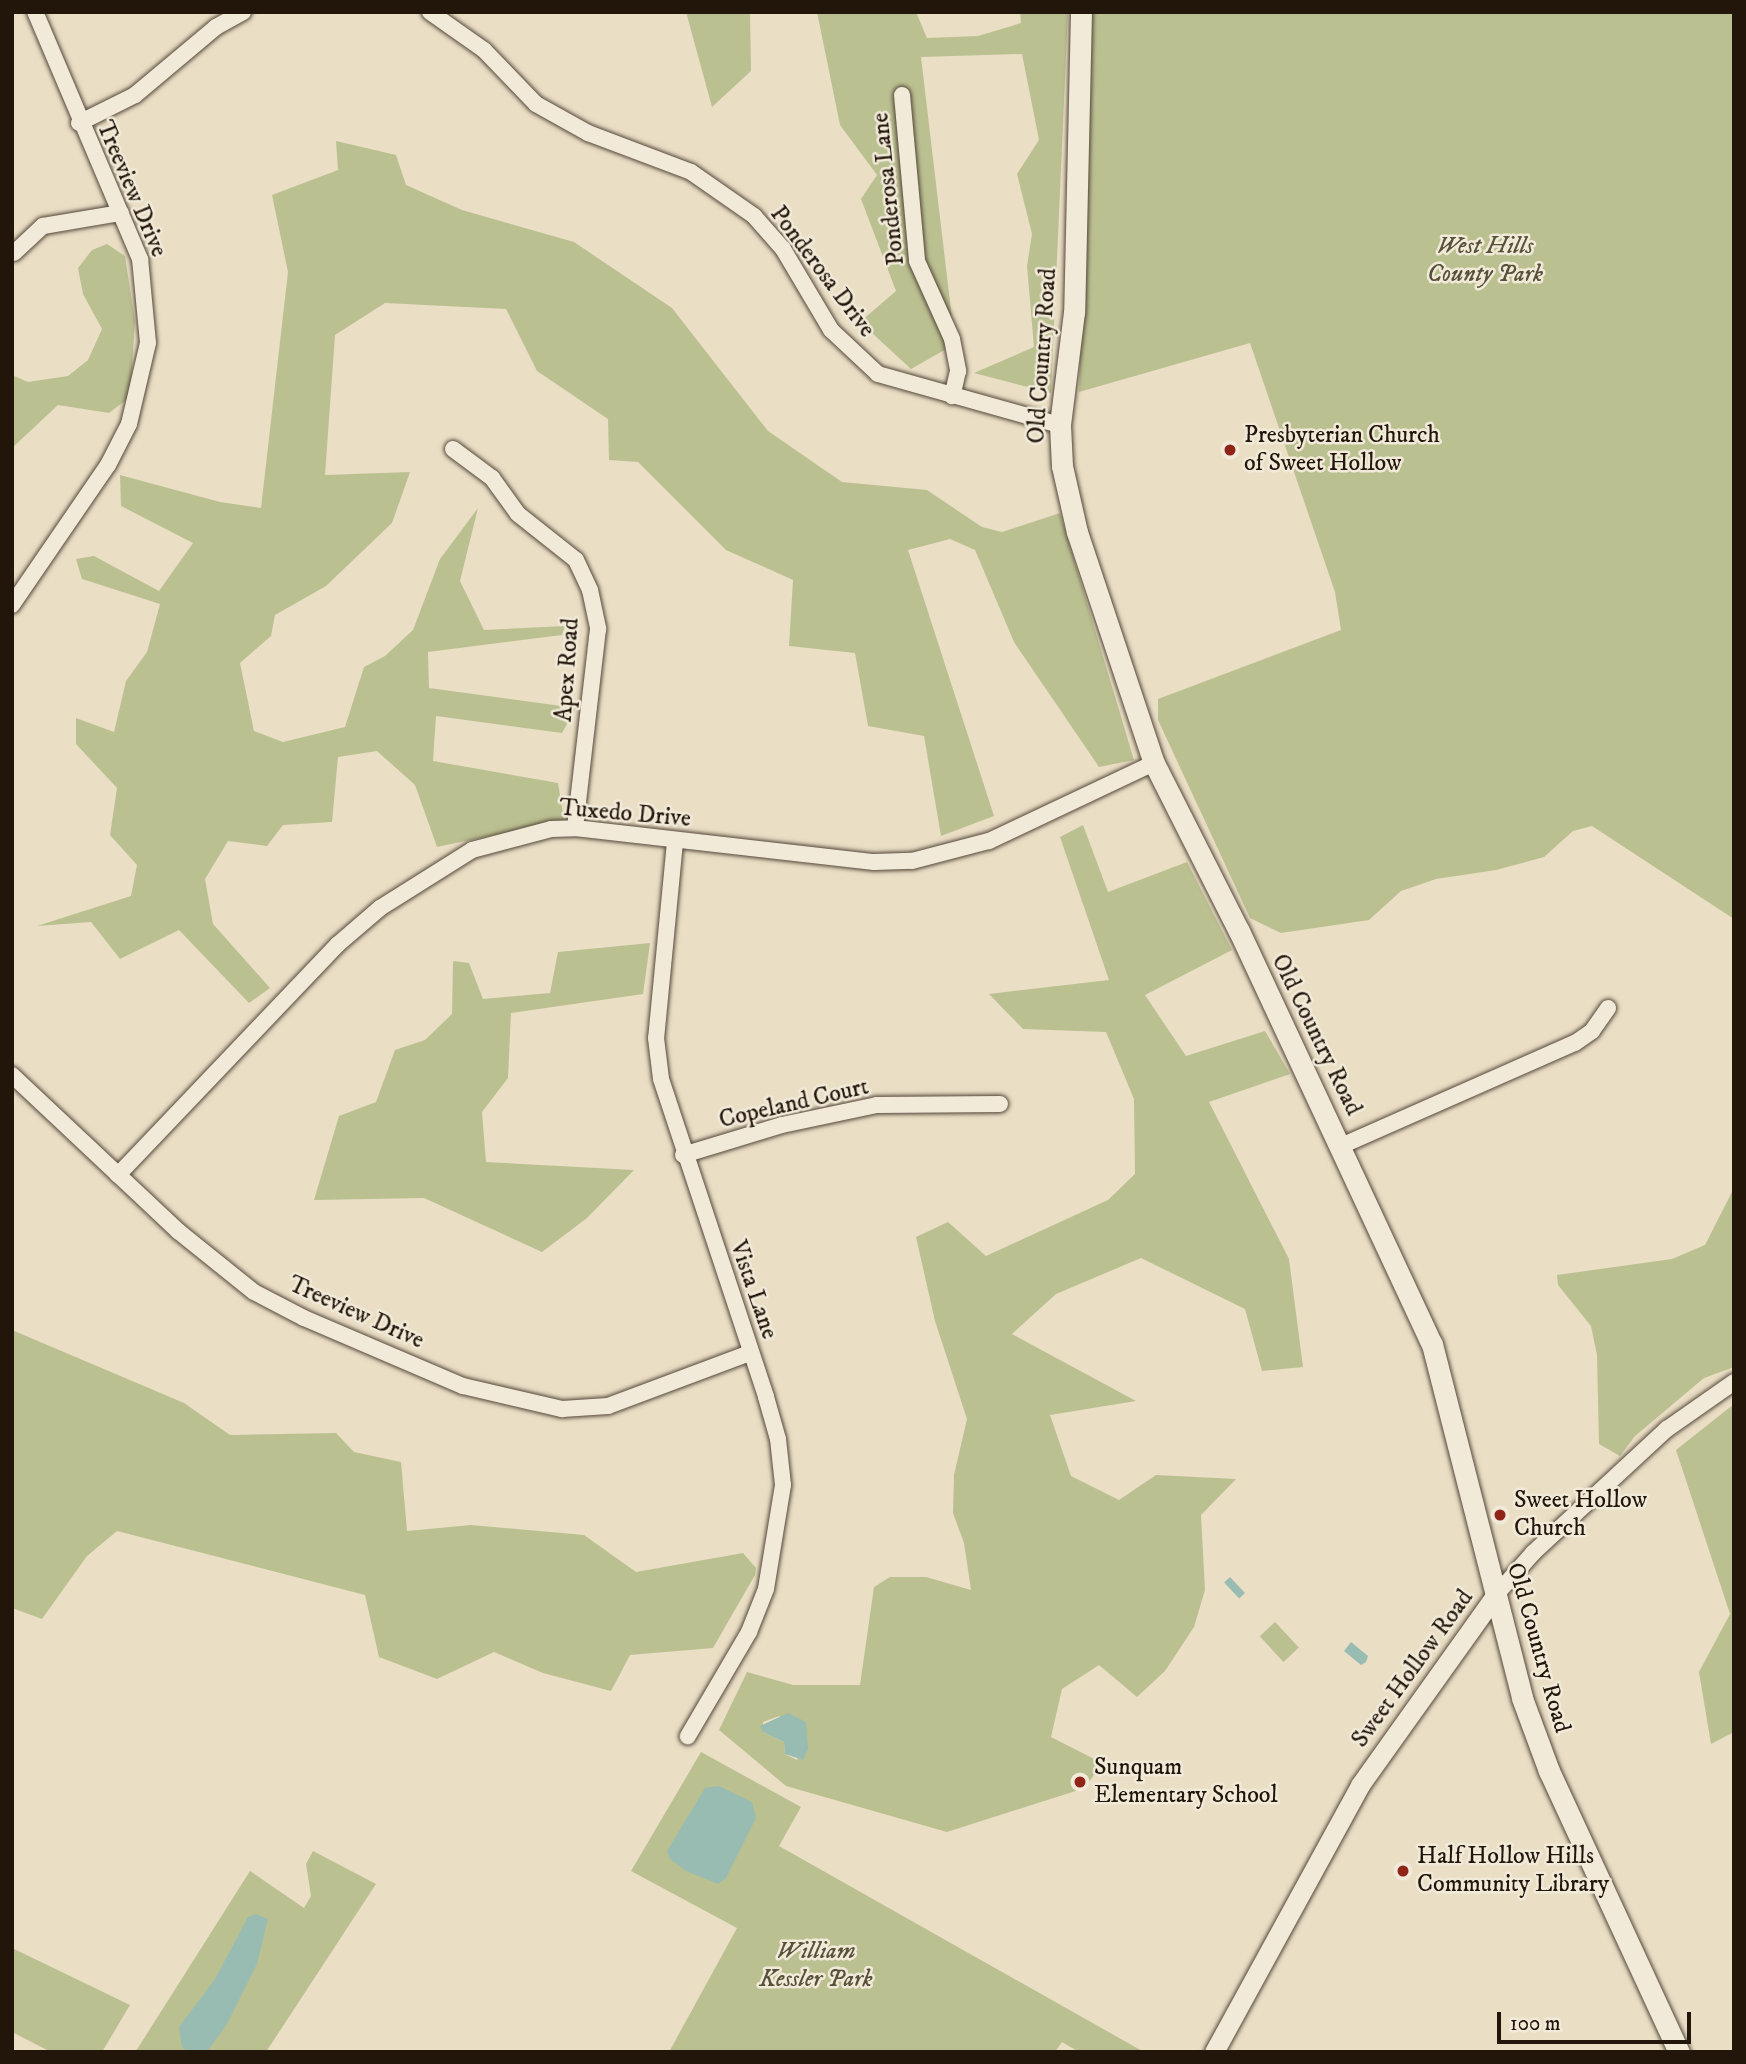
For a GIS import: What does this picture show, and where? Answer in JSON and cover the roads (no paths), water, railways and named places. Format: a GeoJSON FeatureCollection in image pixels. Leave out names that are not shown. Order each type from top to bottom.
{"type":"FeatureCollection","features":[{"type":"Feature","properties":{"kind":"main road","name":"Old Country Road"},"geometry":{"type":"LineString","coordinates":[[1081,12],[1074,312],[1059,425],[1062,466],[1077,532],[1154,763],[1341,1146],[1432,1344],[1494,1597],[1522,1698],[1549,1771],[1679,2052]]}},
{"type":"Feature","properties":{"kind":"street","name":"Treeview Drive"},"geometry":{"type":"LineString","coordinates":[[12,605],[108,466],[129,424],[141,384],[148,343],[140,260],[79,123],[35,12]]}},
{"type":"Feature","properties":{"kind":"street"},"geometry":{"type":"LineString","coordinates":[[79,123],[135,95],[216,27],[243,12]]}},
{"type":"Feature","properties":{"kind":"street","name":"Ponderosa Drive"},"geometry":{"type":"LineString","coordinates":[[430,12],[484,50],[536,104],[588,133],[691,172],[754,216],[783,249],[846,348],[877,374],[1059,425]]}},
{"type":"Feature","properties":{"kind":"street","name":"Ponderosa Lane"},"geometry":{"type":"LineString","coordinates":[[902,95],[917,261],[952,339],[958,371],[952,396]]}},
{"type":"Feature","properties":{"kind":"street"},"geometry":{"type":"LineString","coordinates":[[13,253],[43,226],[121,213]]}},
{"type":"Feature","properties":{"kind":"street","name":"Apex Road"},"geometry":{"type":"LineString","coordinates":[[453,449],[492,478],[519,514],[576,560],[590,590],[598,629],[575,828]]}},
{"type":"Feature","properties":{"kind":"street","name":"Tuxedo Drive"},"geometry":{"type":"LineString","coordinates":[[118,1175],[194,1100],[288,994],[380,908],[472,850],[551,829],[575,828],[675,842],[874,862],[912,861],[989,841],[1154,763]]}},
{"type":"Feature","properties":{"kind":"street","name":"Vista Lane"},"geometry":{"type":"LineString","coordinates":[[675,842],[656,1038],[661,1079],[683,1156],[778,1439],[783,1485],[778,1534],[766,1589],[749,1632],[688,1736]]}},
{"type":"Feature","properties":{"kind":"street"},"geometry":{"type":"LineString","coordinates":[[1341,1146],[1575,1043],[1592,1031],[1608,1008]]}},
{"type":"Feature","properties":{"kind":"street","name":"Treeview Drive"},"geometry":{"type":"LineString","coordinates":[[12,1075],[118,1175],[254,1292],[304,1318],[463,1386],[520,1403],[562,1409],[608,1406],[750,1353]]}},
{"type":"Feature","properties":{"kind":"street","name":"Copeland Court"},"geometry":{"type":"LineString","coordinates":[[683,1156],[782,1125],[877,1105],[1000,1104]]}},
{"type":"Feature","properties":{"kind":"street","name":"Sweet Hollow Road"},"geometry":{"type":"LineString","coordinates":[[1214,2052],[1360,1785],[1494,1597],[1533,1553],[1667,1429],[1734,1382]]}},
{"type":"Feature","properties":{"kind":"water"},"geometry":{"type":"Polygon","coordinates":[[[1230,1577],[1245,1593],[1239,1599],[1224,1582],[1230,1577]]]}},
{"type":"Feature","properties":{"kind":"water"},"geometry":{"type":"Polygon","coordinates":[[[1351,1642],[1368,1656],[1366,1662],[1361,1665],[1344,1651],[1351,1642]]]}},
{"type":"Feature","properties":{"kind":"water"},"geometry":{"type":"Polygon","coordinates":[[[788,1713],[806,1722],[808,1749],[803,1760],[785,1754],[784,1742],[763,1732],[760,1726],[788,1713]]]}},
{"type":"Feature","properties":{"kind":"water"},"geometry":{"type":"Polygon","coordinates":[[[719,1786],[752,1802],[756,1818],[726,1878],[718,1884],[686,1871],[670,1859],[667,1851],[705,1788],[719,1786]]]}},
{"type":"Feature","properties":{"kind":"water"},"geometry":{"type":"Polygon","coordinates":[[[256,1914],[268,1919],[257,1964],[227,2024],[207,2052],[188,2052],[182,2047],[179,2027],[215,1979],[248,1917],[256,1914]]]}},
{"type":"Feature","properties":{"kind":"place","name":"Presbyterian Church of Sweet Hollow"},"geometry":{"type":"Point","coordinates":[1230,450]}},
{"type":"Feature","properties":{"kind":"place","name":"Sweet Hollow Church"},"geometry":{"type":"Point","coordinates":[1500,1515]}},
{"type":"Feature","properties":{"kind":"place","name":"Sunquam Elementary School"},"geometry":{"type":"Point","coordinates":[1080,1782]}},
{"type":"Feature","properties":{"kind":"place","name":"Half Hollow Hills Community Library"},"geometry":{"type":"Point","coordinates":[1403,1871]}},
{"type":"Feature","properties":{"kind":"park label","name":"West Hills County Park"},"geometry":{"type":"Point","coordinates":[1485,261]}},
{"type":"Feature","properties":{"kind":"park label","name":"William Kessler Park"},"geometry":{"type":"Point","coordinates":[816,1966]}}]}
